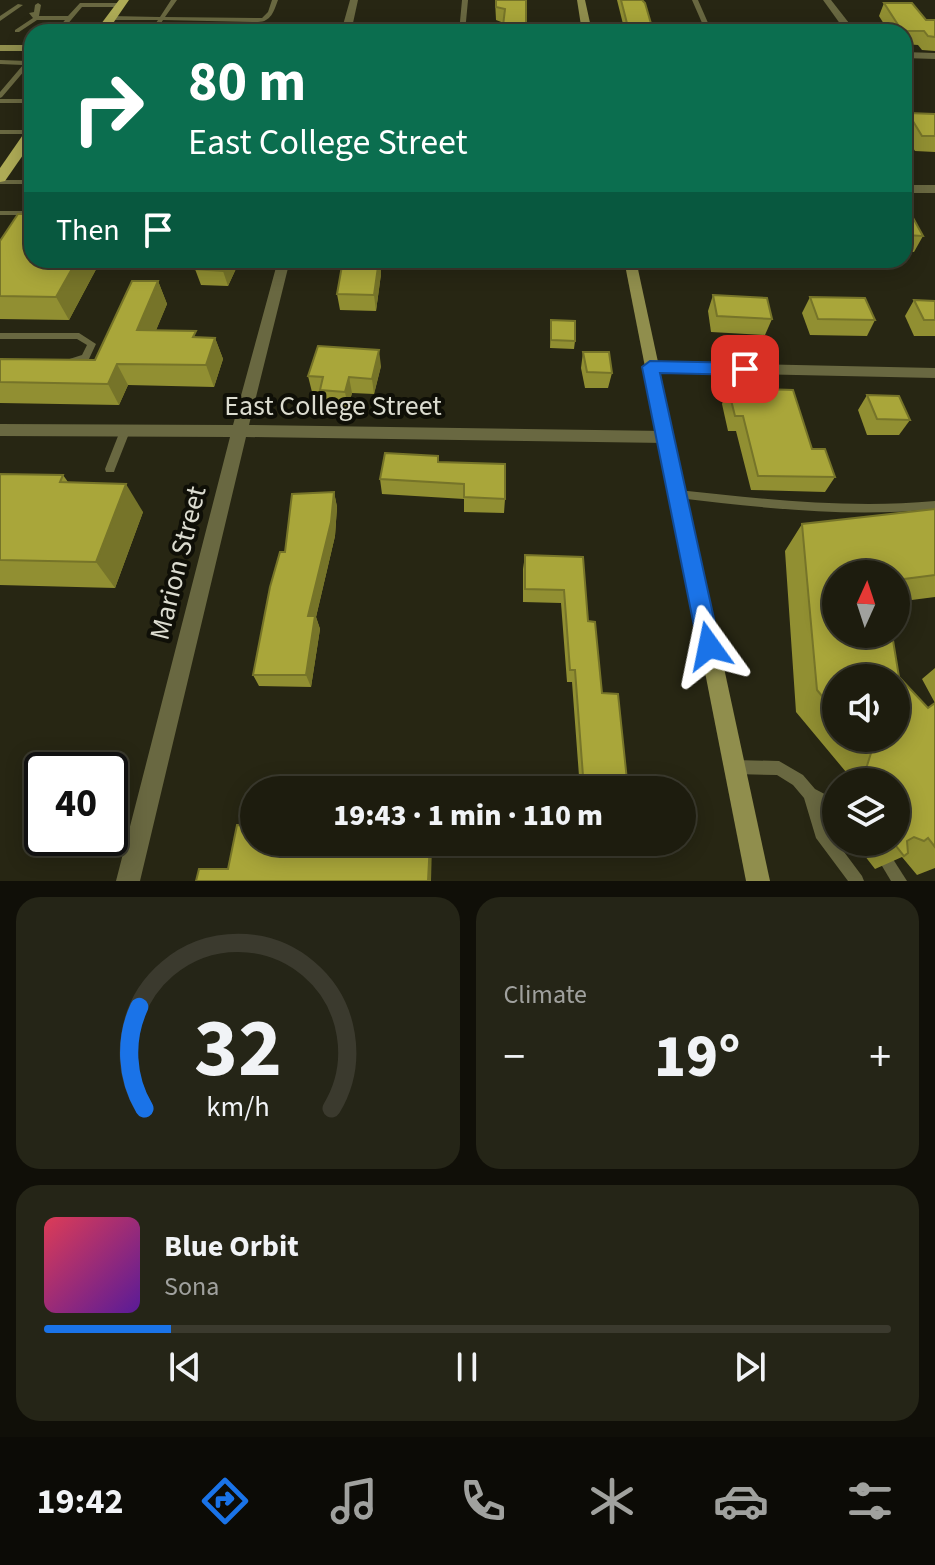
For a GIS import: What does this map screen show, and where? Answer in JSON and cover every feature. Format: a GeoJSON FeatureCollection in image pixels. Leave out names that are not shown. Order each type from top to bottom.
{"type":"FeatureCollection","features":[{"type":"Feature","properties":{"kind":"main road"},"geometry":{"type":"LineString","coordinates":[[107,24],[122,3]]}},
{"type":"Feature","properties":{"kind":"main road"},"geometry":{"type":"LineString","coordinates":[[0,180],[24,152]]}},
{"type":"Feature","properties":{"kind":"street"},"geometry":{"type":"LineString","coordinates":[[348,24],[354,0]]}},
{"type":"Feature","properties":{"kind":"street"},"geometry":{"type":"LineString","coordinates":[[581,0],[586,24]]}},
{"type":"Feature","properties":{"kind":"street"},"geometry":{"type":"LineString","coordinates":[[827,0],[845,24]]}},
{"type":"Feature","properties":{"kind":"street"},"geometry":{"type":"LineString","coordinates":[[0,48],[24,48]]}},
{"type":"Feature","properties":{"kind":"street"},"geometry":{"type":"LineString","coordinates":[[912,55],[935,56]]}},
{"type":"Feature","properties":{"kind":"street"},"geometry":{"type":"LineString","coordinates":[[912,189],[935,189]]}},
{"type":"Feature","properties":{"kind":"street","name":"Marion Street"},"geometry":{"type":"LineString","coordinates":[[128,881],[206,558],[282,268]]}},
{"type":"Feature","properties":{"kind":"street"},"geometry":{"type":"LineString","coordinates":[[631,268],[758,881]]}},
{"type":"Feature","properties":{"kind":"street"},"geometry":{"type":"LineString","coordinates":[[650,367],[935,373]]}},
{"type":"Feature","properties":{"kind":"street","name":"East College Street"},"geometry":{"type":"LineString","coordinates":[[0,430],[666,437]]}},
{"type":"Feature","properties":{"kind":"lane"},"geometry":{"type":"LineString","coordinates":[[158,24],[174,0]]}},
{"type":"Feature","properties":{"kind":"lane"},"geometry":{"type":"LineString","coordinates":[[111,18],[263,20],[271,13],[275,0]]}},
{"type":"Feature","properties":{"kind":"lane"},"geometry":{"type":"LineString","coordinates":[[463,24],[465,0]]}},
{"type":"Feature","properties":{"kind":"lane"},"geometry":{"type":"LineString","coordinates":[[695,0],[706,24]]}},
{"type":"Feature","properties":{"kind":"lane"},"geometry":{"type":"LineString","coordinates":[[64,24],[80,5],[122,3]]}},
{"type":"Feature","properties":{"kind":"lane"},"geometry":{"type":"LineString","coordinates":[[1,21],[17,9],[1,21]]}},
{"type":"Feature","properties":{"kind":"lane"},"geometry":{"type":"LineString","coordinates":[[35,12],[69,18]]}},
{"type":"Feature","properties":{"kind":"lane"},"geometry":{"type":"LineString","coordinates":[[35,12],[20,27],[35,12]]}},
{"type":"Feature","properties":{"kind":"lane"},"geometry":{"type":"LineString","coordinates":[[254,24],[256,20]]}},
{"type":"Feature","properties":{"kind":"lane"},"geometry":{"type":"LineString","coordinates":[[0,62],[24,63]]}},
{"type":"Feature","properties":{"kind":"lane"},"geometry":{"type":"LineString","coordinates":[[0,69],[22,69]]}},
{"type":"Feature","properties":{"kind":"lane"},"geometry":{"type":"LineString","coordinates":[[0,98],[22,69]]}},
{"type":"Feature","properties":{"kind":"lane"},"geometry":{"type":"LineString","coordinates":[[0,98],[24,100]]}},
{"type":"Feature","properties":{"kind":"lane"},"geometry":{"type":"LineString","coordinates":[[0,132],[24,132]]}},
{"type":"Feature","properties":{"kind":"lane"},"geometry":{"type":"LineString","coordinates":[[0,180],[24,182]]}},
{"type":"Feature","properties":{"kind":"lane"},"geometry":{"type":"LineString","coordinates":[[0,213],[24,213]]}},
{"type":"Feature","properties":{"kind":"lane"},"geometry":{"type":"LineString","coordinates":[[16,226],[24,217]]}},
{"type":"Feature","properties":{"kind":"lane"},"geometry":{"type":"LineString","coordinates":[[0,336],[79,336],[92,344],[86,357],[52,363]]}},
{"type":"Feature","properties":{"kind":"lane"},"geometry":{"type":"LineString","coordinates":[[110,469],[125,431]]}},
{"type":"Feature","properties":{"kind":"lane"},"geometry":{"type":"LineString","coordinates":[[678,494],[836,508],[935,505]]}},
{"type":"Feature","properties":{"kind":"lane"},"geometry":{"type":"LineString","coordinates":[[734,767],[779,768],[822,800]]}},
{"type":"Feature","properties":{"kind":"lane"},"geometry":{"type":"LineString","coordinates":[[810,794],[821,833],[857,881]]}},
{"type":"Feature","properties":{"kind":"lane"},"geometry":{"type":"LineString","coordinates":[[886,861],[900,881]]}},
{"type":"Feature","properties":{"kind":"building"},"geometry":{"type":"Polygon","coordinates":[[[496,0],[526,0],[526,24],[503,24],[505,9],[496,7],[496,0]]]}},
{"type":"Feature","properties":{"kind":"building"},"geometry":{"type":"Polygon","coordinates":[[[621,0],[642,0],[651,24],[627,24],[621,0]]]}},
{"type":"Feature","properties":{"kind":"building"},"geometry":{"type":"Polygon","coordinates":[[[884,3],[912,3],[926,20],[935,20],[935,37],[928,36],[924,31],[912,31],[912,24],[898,24],[884,3]]]}},
{"type":"Feature","properties":{"kind":"building"},"geometry":{"type":"Polygon","coordinates":[[[912,113],[935,114],[935,136],[922,136],[912,120],[912,113]]]}},
{"type":"Feature","properties":{"kind":"building"},"geometry":{"type":"Polygon","coordinates":[[[18,214],[24,214],[24,268],[72,268],[56,297],[0,296],[0,241],[18,214]]]}},
{"type":"Feature","properties":{"kind":"building"},"geometry":{"type":"Polygon","coordinates":[[[912,216],[923,236],[912,235],[912,216]]]}},
{"type":"Feature","properties":{"kind":"building"},"geometry":{"type":"Polygon","coordinates":[[[196,268],[224,268],[223,271],[196,268]]]}},
{"type":"Feature","properties":{"kind":"building"},"geometry":{"type":"Polygon","coordinates":[[[342,268],[378,268],[374,295],[337,294],[342,268]]]}},
{"type":"Feature","properties":{"kind":"building"},"geometry":{"type":"Polygon","coordinates":[[[132,281],[158,281],[137,330],[196,331],[193,337],[215,338],[206,365],[117,364],[108,384],[0,382],[0,359],[95,360],[132,281]]]}},
{"type":"Feature","properties":{"kind":"building"},"geometry":{"type":"Polygon","coordinates":[[[713,295],[767,298],[772,319],[717,316],[713,295]]]}},
{"type":"Feature","properties":{"kind":"building"},"geometry":{"type":"Polygon","coordinates":[[[810,297],[865,298],[875,320],[818,319],[810,297]]]}},
{"type":"Feature","properties":{"kind":"building"},"geometry":{"type":"Polygon","coordinates":[[[914,300],[935,301],[935,320],[924,320],[914,300]]]}},
{"type":"Feature","properties":{"kind":"building"},"geometry":{"type":"Polygon","coordinates":[[[551,320],[575,321],[575,341],[551,340],[551,320]]]}},
{"type":"Feature","properties":{"kind":"building"},"geometry":{"type":"Polygon","coordinates":[[[318,346],[379,350],[372,379],[349,377],[345,392],[320,390],[323,377],[308,376],[318,346]]]}},
{"type":"Feature","properties":{"kind":"building"},"geometry":{"type":"Polygon","coordinates":[[[583,352],[609,352],[612,373],[587,372],[583,352]]]}},
{"type":"Feature","properties":{"kind":"building"},"geometry":{"type":"Polygon","coordinates":[[[728,388],[793,390],[812,449],[825,449],[835,477],[758,476],[743,416],[735,416],[728,388]]]}},
{"type":"Feature","properties":{"kind":"building"},"geometry":{"type":"Polygon","coordinates":[[[867,395],[899,396],[910,420],[877,419],[867,395]]]}},
{"type":"Feature","properties":{"kind":"building"},"geometry":{"type":"Polygon","coordinates":[[[385,453],[438,456],[438,462],[505,464],[505,499],[464,497],[464,484],[380,479],[385,453]]]}},
{"type":"Feature","properties":{"kind":"building"},"geometry":{"type":"Polygon","coordinates":[[[0,474],[63,475],[60,482],[126,484],[96,562],[0,560],[0,474]]]}},
{"type":"Feature","properties":{"kind":"building"},"geometry":{"type":"Polygon","coordinates":[[[334,492],[331,522],[308,616],[315,616],[306,675],[253,675],[270,587],[280,552],[285,552],[292,494],[334,492]]]}},
{"type":"Feature","properties":{"kind":"building"},"geometry":{"type":"Polygon","coordinates":[[[935,509],[935,575],[910,578],[910,560],[822,560],[822,648],[894,648],[897,664],[822,664],[822,696],[817,690],[802,524],[935,509]]]}},
{"type":"Feature","properties":{"kind":"building"},"geometry":{"type":"Polygon","coordinates":[[[525,555],[583,557],[588,621],[595,622],[602,693],[618,694],[627,776],[583,776],[575,670],[570,670],[564,590],[525,589],[525,555]]]}},
{"type":"Feature","properties":{"kind":"building"},"geometry":{"type":"Polygon","coordinates":[[[910,689],[928,708],[935,703],[935,847],[928,838],[924,841],[914,837],[910,839],[910,768],[866,768],[871,753],[910,752],[910,689]]]}},
{"type":"Feature","properties":{"kind":"building"},"geometry":{"type":"Polygon","coordinates":[[[237,825],[240,825],[240,856],[429,856],[428,881],[196,881],[199,869],[228,869],[237,825]]]}},
{"type":"Feature","properties":{"kind":"route"},"geometry":{"type":"LineString","coordinates":[[709,646],[650,367],[745,369]]}}]}
